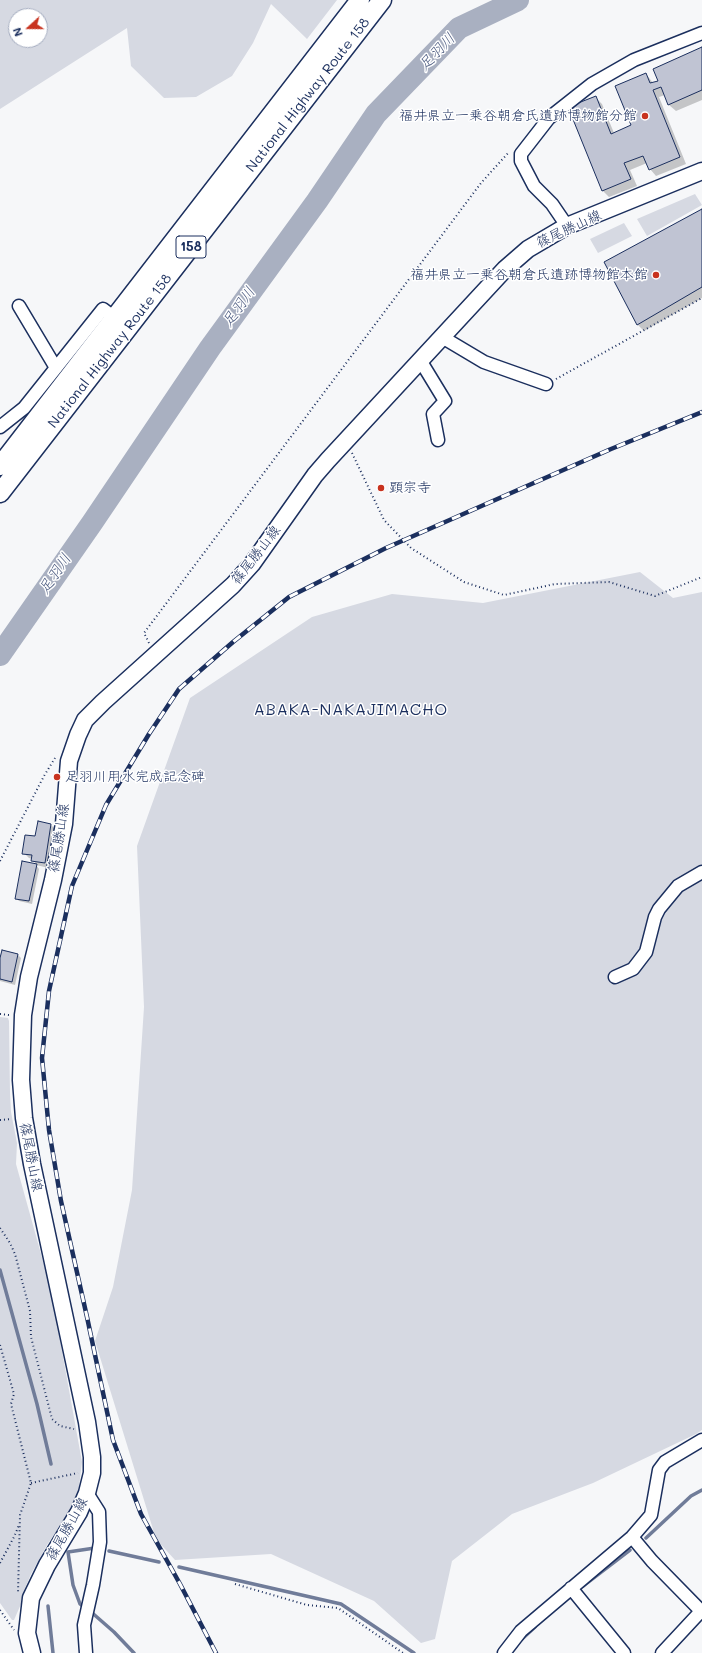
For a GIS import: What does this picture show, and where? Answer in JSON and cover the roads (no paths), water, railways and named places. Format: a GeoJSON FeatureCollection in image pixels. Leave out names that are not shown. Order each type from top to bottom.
{"type":"FeatureCollection","features":[{"type":"Feature","properties":{"kind":"highway","name":"National Highway Route 158"},"geometry":{"type":"LineString","coordinates":[[0,493],[121,323],[360,0]]}},
{"type":"Feature","properties":{"kind":"highway","name":"National Highway Route 158"},"geometry":{"type":"LineString","coordinates":[[0,466],[121,323],[382,0]]}},
{"type":"Feature","properties":{"kind":"main road","name":"篠尾勝山線"},"geometry":{"type":"LineString","coordinates":[[32,1653],[27,1633],[31,1598],[47,1565],[79,1512],[87,1493],[92,1473],[89,1432],[32,1164],[24,1118],[21,1080],[23,1015],[29,977],[64,824],[69,761],[84,720],[209,608],[252,564],[315,475],[505,269],[528,249],[567,226],[702,171]]}},
{"type":"Feature","properties":{"kind":"street"},"geometry":{"type":"LineString","coordinates":[[567,226],[552,204],[534,186],[521,161],[521,154],[549,118],[592,84],[634,60],[702,33]]}},
{"type":"Feature","properties":{"kind":"street"},"geometry":{"type":"LineString","coordinates":[[19,306],[56,368]]}},
{"type":"Feature","properties":{"kind":"street"},"geometry":{"type":"LineString","coordinates":[[0,427],[24,408],[103,309],[121,323]]}},
{"type":"Feature","properties":{"kind":"street"},"geometry":{"type":"LineString","coordinates":[[442,337],[484,362],[546,384]]}},
{"type":"Feature","properties":{"kind":"street"},"geometry":{"type":"LineString","coordinates":[[420,360],[445,401],[433,414],[438,440]]}},
{"type":"Feature","properties":{"kind":"street"},"geometry":{"type":"LineString","coordinates":[[615,977],[633,969],[646,952],[655,917],[659,909],[678,886],[702,872]]}},
{"type":"Feature","properties":{"kind":"street"},"geometry":{"type":"LineString","coordinates":[[504,1653],[521,1631],[632,1537],[651,1515],[658,1470],[665,1462],[702,1440]]}},
{"type":"Feature","properties":{"kind":"street"},"geometry":{"type":"LineString","coordinates":[[86,1653],[84,1625],[90,1601],[100,1542],[99,1512],[87,1493]]}},
{"type":"Feature","properties":{"kind":"street"},"geometry":{"type":"LineString","coordinates":[[632,1537],[652,1561],[702,1611],[662,1653]]}},
{"type":"Feature","properties":{"kind":"street"},"geometry":{"type":"LineString","coordinates":[[571,1588],[624,1653]]}},
{"type":"Feature","properties":{"kind":"waterway","name":"足羽川"},"geometry":{"type":"LineString","coordinates":[[0,655],[92,523],[210,348],[317,201],[376,114],[459,28],[518,0]]}},
{"type":"Feature","properties":{"kind":"waterway"},"geometry":{"type":"LineString","coordinates":[[0,1270],[37,1404],[51,1464]]}},
{"type":"Feature","properties":{"kind":"waterway"},"geometry":{"type":"LineString","coordinates":[[646,1538],[691,1496],[702,1490]]}},
{"type":"Feature","properties":{"kind":"waterway"},"geometry":{"type":"LineString","coordinates":[[85,1608],[80,1604],[73,1585],[68,1552],[95,1548]]}},
{"type":"Feature","properties":{"kind":"waterway"},"geometry":{"type":"LineString","coordinates":[[583,1586],[630,1550]]}},
{"type":"Feature","properties":{"kind":"waterway"},"geometry":{"type":"LineString","coordinates":[[109,1551],[159,1562]]}},
{"type":"Feature","properties":{"kind":"waterway"},"geometry":{"type":"LineString","coordinates":[[179,1567],[341,1604],[414,1653]]}},
{"type":"Feature","properties":{"kind":"waterway"},"geometry":{"type":"LineString","coordinates":[[48,1606],[53,1653]]}},
{"type":"Feature","properties":{"kind":"waterway"},"geometry":{"type":"LineString","coordinates":[[90,1611],[114,1632],[134,1653]]}},
{"type":"Feature","properties":{"kind":"waterway"},"geometry":{"type":"LineString","coordinates":[[521,1640],[535,1627]]}},
{"type":"Feature","properties":{"kind":"railway"},"geometry":{"type":"LineString","coordinates":[[216,1653],[141,1514],[113,1440],[61,1201],[49,1130],[42,1058],[49,991],[72,886],[106,805],[149,734],[179,689],[233,642],[289,597],[386,548],[611,449],[702,412]]}},
{"type":"Feature","properties":{"kind":"place","name":"福井県立一乗谷朝倉氏遺跡博物館分館"},"geometry":{"type":"Point","coordinates":[645,116]}},
{"type":"Feature","properties":{"kind":"place","name":"福井県立一乗谷朝倉氏遺跡博物館本館"},"geometry":{"type":"Point","coordinates":[656,275]}},
{"type":"Feature","properties":{"kind":"place","name":"顕宗寺"},"geometry":{"type":"Point","coordinates":[381,488]}},
{"type":"Feature","properties":{"kind":"place","name":"足羽川用水完成記念碑"},"geometry":{"type":"Point","coordinates":[57,777]}},
{"type":"Feature","properties":{"kind":"district","name":"ABAKA-NAKAJIMACHO"},"geometry":{"type":"Point","coordinates":[351,710]}}]}
